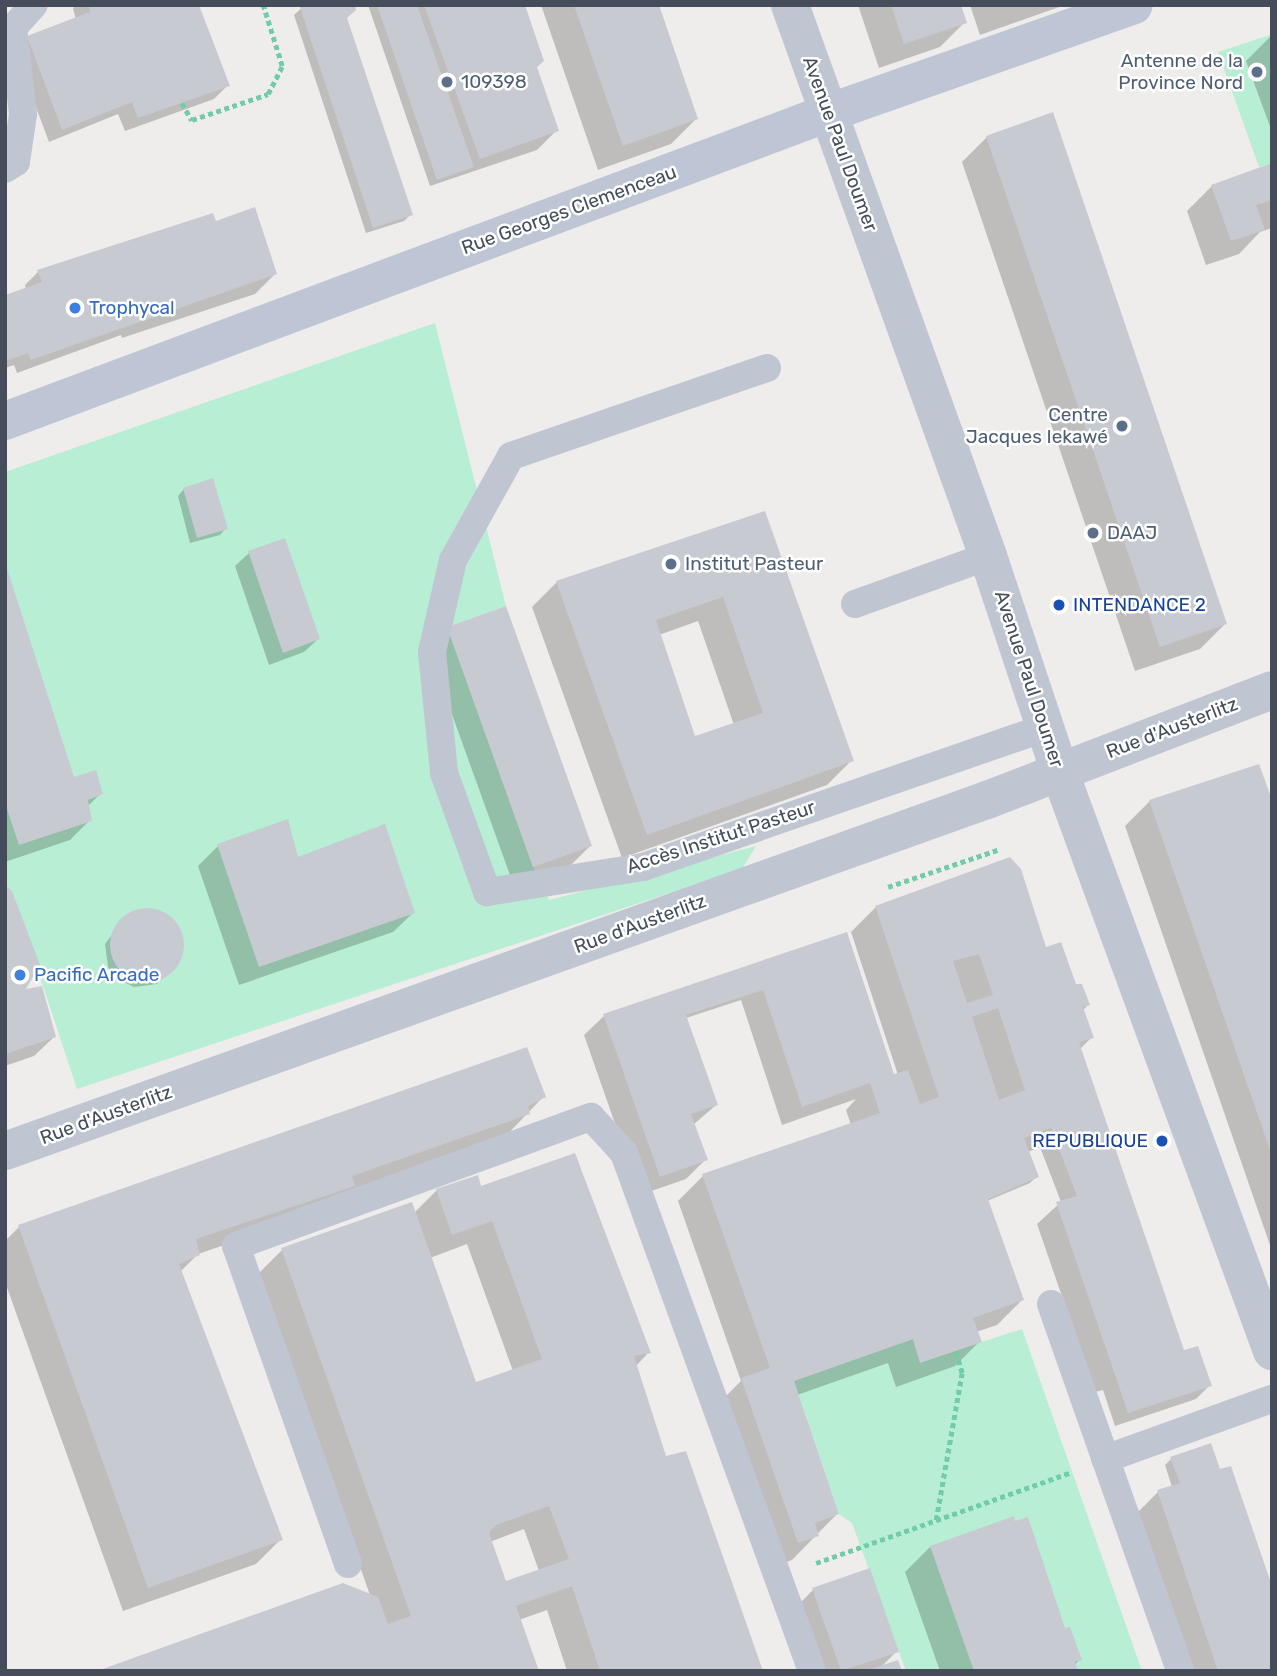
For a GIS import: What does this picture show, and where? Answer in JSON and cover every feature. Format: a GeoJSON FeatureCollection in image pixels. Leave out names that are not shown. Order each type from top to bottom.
{"type":"FeatureCollection","features":[{"type":"Feature","properties":{"kind":"street","name":"Avenue Paul Doumer"},"geometry":{"type":"LineString","coordinates":[[790,5],[988,556],[1047,727],[1059,770],[1272,1351]]}},
{"type":"Feature","properties":{"kind":"street","name":"Rue Georges Clemenceau"},"geometry":{"type":"LineString","coordinates":[[5,421],[828,113],[1134,5]]}},
{"type":"Feature","properties":{"kind":"street","name":"Rue d'Austerlitz"},"geometry":{"type":"LineString","coordinates":[[5,1151],[986,800],[1272,690]]}},
{"type":"Feature","properties":{"kind":"lane"},"geometry":{"type":"LineString","coordinates":[[5,169],[16,162],[23,114],[13,29],[34,5]]}},
{"type":"Feature","properties":{"kind":"lane","name":"Accès Institut Pasteur"},"geometry":{"type":"LineString","coordinates":[[766,368],[511,456],[453,560],[432,652],[444,773],[487,892],[643,867],[1047,727]]}},
{"type":"Feature","properties":{"kind":"lane"},"geometry":{"type":"LineString","coordinates":[[855,604],[988,556]]}},
{"type":"Feature","properties":{"kind":"lane"},"geometry":{"type":"LineString","coordinates":[[348,1564],[236,1246],[591,1117],[624,1153],[812,1671]]}},
{"type":"Feature","properties":{"kind":"lane"},"geometry":{"type":"LineString","coordinates":[[1051,1304],[1180,1671]]}},
{"type":"Feature","properties":{"kind":"lane"},"geometry":{"type":"LineString","coordinates":[[1105,1459],[1272,1399]]}},
{"type":"Feature","properties":{"kind":"path"},"geometry":{"type":"LineString","coordinates":[[182,103],[192,120],[268,94],[282,66],[263,5]]}},
{"type":"Feature","properties":{"kind":"path"},"geometry":{"type":"LineString","coordinates":[[936,1521],[962,1373],[955,1350]]}},
{"type":"Feature","properties":{"kind":"path"},"geometry":{"type":"LineString","coordinates":[[778,1576],[1105,1459]]}},
{"type":"Feature","properties":{"kind":"green space"},"geometry":{"type":"Polygon","coordinates":[[[1270,35],[1272,163],[1259,167],[1218,52],[1270,35]]]}},
{"type":"Feature","properties":{"kind":"green space"},"geometry":{"type":"Polygon","coordinates":[[[435,323],[506,606],[447,627],[533,867],[549,900],[756,846],[742,869],[77,1089],[12,892],[5,885],[5,472],[435,323]]]}},
{"type":"Feature","properties":{"kind":"green space"},"geometry":{"type":"Polygon","coordinates":[[[1022,1329],[1142,1671],[906,1671],[852,1523],[839,1514],[794,1381],[913,1339],[920,1362],[1022,1329]]]}},
{"type":"Feature","properties":{"kind":"building"},"geometry":{"type":"Polygon","coordinates":[[[89,5],[199,5],[230,86],[138,118],[132,102],[62,130],[27,36],[90,12],[89,5]]]}},
{"type":"Feature","properties":{"kind":"building"},"geometry":{"type":"Polygon","coordinates":[[[355,5],[356,10],[347,18],[413,215],[373,228],[300,7],[355,5]]]}},
{"type":"Feature","properties":{"kind":"building"},"geometry":{"type":"Polygon","coordinates":[[[377,5],[417,5],[474,167],[437,180],[377,5]]]}},
{"type":"Feature","properties":{"kind":"building"},"geometry":{"type":"Polygon","coordinates":[[[424,5],[525,5],[544,61],[537,67],[559,131],[480,159],[424,5]]]}},
{"type":"Feature","properties":{"kind":"building"},"geometry":{"type":"Polygon","coordinates":[[[574,5],[659,5],[698,119],[623,146],[574,5]]]}},
{"type":"Feature","properties":{"kind":"building"},"geometry":{"type":"Polygon","coordinates":[[[891,5],[961,5],[967,23],[904,44],[891,5]]]}},
{"type":"Feature","properties":{"kind":"building","name":"Centre Jacques Iekawé"},"geometry":{"type":"Polygon","coordinates":[[[1053,112],[1227,624],[1160,647],[986,136],[1053,112]]]}},
{"type":"Feature","properties":{"kind":"building"},"geometry":{"type":"Polygon","coordinates":[[[1272,163],[1272,200],[1256,205],[1265,230],[1231,241],[1211,185],[1272,163]]]}},
{"type":"Feature","properties":{"kind":"building"},"geometry":{"type":"Polygon","coordinates":[[[255,207],[277,274],[31,360],[28,353],[5,361],[5,295],[42,282],[37,270],[213,213],[216,221],[255,207]]]}},
{"type":"Feature","properties":{"kind":"building"},"geometry":{"type":"Polygon","coordinates":[[[213,478],[228,529],[197,538],[183,488],[213,478]]]}},
{"type":"Feature","properties":{"kind":"building"},"geometry":{"type":"Polygon","coordinates":[[[765,511],[854,761],[647,835],[556,581],[765,511]],[[723,597],[656,620],[695,736],[763,713],[723,597]]]}},
{"type":"Feature","properties":{"kind":"building"},"geometry":{"type":"Polygon","coordinates":[[[285,538],[320,639],[283,653],[248,551],[285,538]]]}},
{"type":"Feature","properties":{"kind":"building"},"geometry":{"type":"Polygon","coordinates":[[[5,562],[74,777],[96,770],[103,794],[88,800],[92,821],[19,845],[5,803],[5,562]]]}},
{"type":"Feature","properties":{"kind":"building"},"geometry":{"type":"Polygon","coordinates":[[[506,606],[592,846],[533,867],[447,627],[506,606]]]}},
{"type":"Feature","properties":{"kind":"building"},"geometry":{"type":"Polygon","coordinates":[[[1259,764],[1272,800],[1271,1153],[1149,800],[1259,764]]]}},
{"type":"Feature","properties":{"kind":"building"},"geometry":{"type":"Polygon","coordinates":[[[288,819],[298,857],[385,824],[415,913],[259,967],[217,844],[288,819]]]}},
{"type":"Feature","properties":{"kind":"building"},"geometry":{"type":"Polygon","coordinates":[[[1010,857],[1021,869],[1046,947],[1061,942],[1076,984],[1082,984],[1090,1005],[1083,1007],[1094,1038],[1079,1042],[1184,1350],[1198,1346],[1212,1386],[1128,1413],[1056,1202],[1077,1196],[1051,1128],[1024,1138],[1039,1177],[988,1199],[1024,1300],[973,1318],[982,1342],[920,1363],[913,1339],[794,1381],[839,1514],[815,1523],[819,1536],[798,1543],[741,1378],[770,1368],[702,1174],[880,1113],[870,1083],[802,1107],[763,990],[686,1015],[718,1105],[691,1114],[708,1160],[660,1177],[603,1014],[847,932],[894,1074],[908,1070],[920,1104],[939,1097],[875,906],[1010,857]],[[979,954],[953,961],[967,1003],[993,995],[979,954]],[[998,1008],[972,1017],[999,1100],[1025,1090],[998,1008]]]}},
{"type":"Feature","properties":{"kind":"building","name":"Pacific Arcade"},"geometry":{"type":"Polygon","coordinates":[[[5,885],[12,891],[40,965],[26,989],[42,986],[56,1037],[5,1054],[5,885]]]}},
{"type":"Feature","properties":{"kind":"building"},"geometry":{"type":"Polygon","coordinates":[[[147,908],[161,911],[173,919],[181,931],[184,945],[181,959],[173,971],[161,979],[147,982],[133,979],[121,971],[113,959],[110,945],[113,931],[121,919],[133,911],[147,908]]]}},
{"type":"Feature","properties":{"kind":"building"},"geometry":{"type":"Polygon","coordinates":[[[527,1047],[546,1097],[528,1106],[530,1114],[352,1176],[355,1186],[196,1239],[200,1255],[179,1264],[283,1540],[148,1588],[18,1225],[527,1047]]]}},
{"type":"Feature","properties":{"kind":"building"},"geometry":{"type":"Polygon","coordinates":[[[575,1153],[651,1353],[634,1356],[666,1456],[686,1451],[763,1671],[600,1671],[572,1586],[516,1606],[539,1671],[97,1671],[343,1583],[378,1597],[388,1624],[411,1616],[281,1248],[412,1202],[476,1382],[542,1359],[492,1221],[452,1235],[436,1189],[478,1175],[481,1186],[575,1153]],[[549,1506],[496,1525],[489,1533],[506,1581],[569,1559],[549,1506]]]}},
{"type":"Feature","properties":{"kind":"building"},"geometry":{"type":"Polygon","coordinates":[[[1211,1443],[1220,1469],[1231,1466],[1272,1586],[1272,1671],[1218,1671],[1157,1490],[1180,1483],[1170,1457],[1211,1443]]]}},
{"type":"Feature","properties":{"kind":"building"},"geometry":{"type":"Polygon","coordinates":[[[1014,1516],[1015,1521],[1028,1517],[1065,1628],[1070,1627],[1082,1660],[1075,1662],[1078,1671],[974,1671],[930,1546],[1014,1516]]]}},
{"type":"Feature","properties":{"kind":"building"},"geometry":{"type":"Polygon","coordinates":[[[870,1568],[899,1652],[841,1671],[812,1588],[870,1568]]]}},
{"type":"Feature","properties":{"kind":"building"},"geometry":{"type":"Polygon","coordinates":[[[898,1660],[902,1671],[868,1671],[868,1670],[898,1660]]]}},
{"type":"Feature","properties":{"kind":"place","name":"Antenne de la Province Nord"},"geometry":{"type":"Point","coordinates":[1257,72]}},
{"type":"Feature","properties":{"kind":"place","name":"109398"},"geometry":{"type":"Point","coordinates":[447,82]}},
{"type":"Feature","properties":{"kind":"place","name":"Trophycal"},"geometry":{"type":"Point","coordinates":[75,308]}},
{"type":"Feature","properties":{"kind":"place","name":"Centre Jacques Iekawé"},"geometry":{"type":"Point","coordinates":[1122,426]}},
{"type":"Feature","properties":{"kind":"place","name":"DAAJ"},"geometry":{"type":"Point","coordinates":[1093,533]}},
{"type":"Feature","properties":{"kind":"place","name":"Institut Pasteur"},"geometry":{"type":"Point","coordinates":[671,564]}},
{"type":"Feature","properties":{"kind":"place","name":"INTENDANCE 2"},"geometry":{"type":"Point","coordinates":[1059,605]}},
{"type":"Feature","properties":{"kind":"place","name":"Pacific Arcade"},"geometry":{"type":"Point","coordinates":[20,975]}},
{"type":"Feature","properties":{"kind":"place","name":"REPUBLIQUE"},"geometry":{"type":"Point","coordinates":[1162,1141]}}]}
